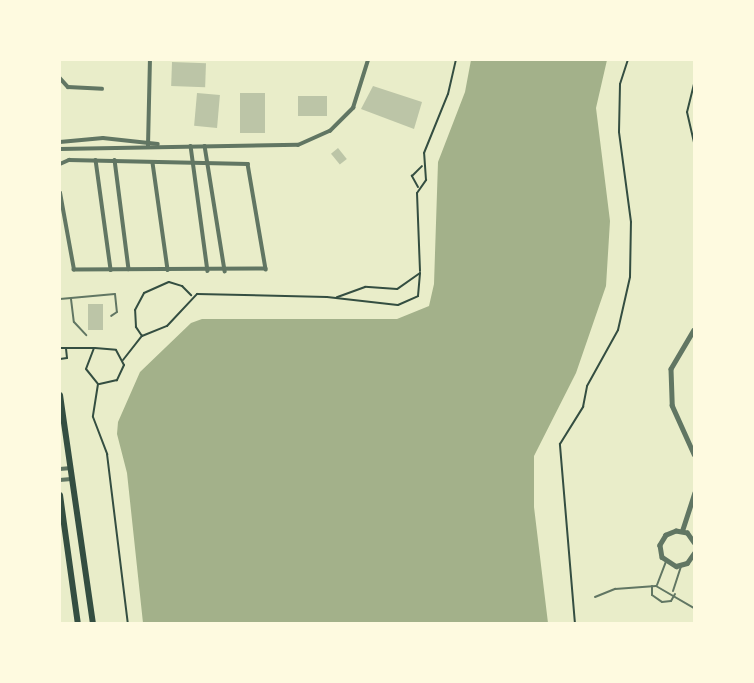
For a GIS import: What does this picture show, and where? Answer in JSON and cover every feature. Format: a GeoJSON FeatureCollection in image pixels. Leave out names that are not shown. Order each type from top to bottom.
{"type":"FeatureCollection","features":[{"type":"Feature","properties":{"kind":"main road"},"geometry":{"type":"LineString","coordinates":[[60,395],[93,624]]}},
{"type":"Feature","properties":{"kind":"main road"},"geometry":{"type":"LineString","coordinates":[[60,495],[78,624]]}},
{"type":"Feature","properties":{"kind":"street"},"geometry":{"type":"LineString","coordinates":[[148,146],[150,60]]}},
{"type":"Feature","properties":{"kind":"street"},"geometry":{"type":"LineString","coordinates":[[60,149],[159,145],[284,148],[314,140],[353,108],[368,60]]}},
{"type":"Feature","properties":{"kind":"street"},"geometry":{"type":"LineString","coordinates":[[60,78],[68,88],[102,89]]}},
{"type":"Feature","properties":{"kind":"street"},"geometry":{"type":"LineString","coordinates":[[127,147],[128,139]]}},
{"type":"Feature","properties":{"kind":"street"},"geometry":{"type":"LineString","coordinates":[[62,142],[128,139],[148,140],[159,145]]}},
{"type":"Feature","properties":{"kind":"street"},"geometry":{"type":"LineString","coordinates":[[62,142],[66,147]]}},
{"type":"Feature","properties":{"kind":"street"},"geometry":{"type":"LineString","coordinates":[[191,146],[208,271]]}},
{"type":"Feature","properties":{"kind":"street"},"geometry":{"type":"LineString","coordinates":[[205,146],[225,271]]}},
{"type":"Feature","properties":{"kind":"street"},"geometry":{"type":"LineString","coordinates":[[60,164],[69,160],[245,163],[253,168],[266,269],[208,271],[72,267],[60,193]]}},
{"type":"Feature","properties":{"kind":"street"},"geometry":{"type":"LineString","coordinates":[[96,160],[111,270]]}},
{"type":"Feature","properties":{"kind":"street"},"geometry":{"type":"LineString","coordinates":[[115,160],[129,269]]}},
{"type":"Feature","properties":{"kind":"street"},"geometry":{"type":"LineString","coordinates":[[153,163],[168,270]]}},
{"type":"Feature","properties":{"kind":"street"},"geometry":{"type":"LineString","coordinates":[[695,330],[671,369],[672,405],[695,454]]}},
{"type":"Feature","properties":{"kind":"street"},"geometry":{"type":"LineString","coordinates":[[60,469],[71,468]]}},
{"type":"Feature","properties":{"kind":"street"},"geometry":{"type":"LineString","coordinates":[[60,480],[73,479]]}},
{"type":"Feature","properties":{"kind":"street"},"geometry":{"type":"LineString","coordinates":[[682,531],[695,493]]}},
{"type":"Feature","properties":{"kind":"street"},"geometry":{"type":"LineString","coordinates":[[695,543],[682,531],[671,532],[662,540],[660,551],[666,561],[682,565],[695,553]]}},
{"type":"Feature","properties":{"kind":"lane"},"geometry":{"type":"LineString","coordinates":[[60,299],[115,294],[117,309],[111,316]]}},
{"type":"Feature","properties":{"kind":"lane"},"geometry":{"type":"LineString","coordinates":[[71,298],[74,322],[86,335]]}},
{"type":"Feature","properties":{"kind":"lane"},"geometry":{"type":"LineString","coordinates":[[656,586],[666,561]]}},
{"type":"Feature","properties":{"kind":"lane"},"geometry":{"type":"LineString","coordinates":[[652,586],[652,594],[662,602],[671,601],[682,565]]}},
{"type":"Feature","properties":{"kind":"lane"},"geometry":{"type":"LineString","coordinates":[[595,597],[615,589],[656,586],[674,593],[695,608]]}},
{"type":"Feature","properties":{"kind":"path"},"geometry":{"type":"LineString","coordinates":[[98,384],[121,377],[123,360],[142,336],[167,326],[192,296],[205,292],[337,297],[363,304],[407,304],[418,296],[419,188],[412,176],[423,165],[456,60]]}},
{"type":"Feature","properties":{"kind":"path"},"geometry":{"type":"LineString","coordinates":[[575,624],[560,444],[583,407],[587,386],[618,330],[630,277],[631,222],[620,132],[620,84],[628,60]]}},
{"type":"Feature","properties":{"kind":"path"},"geometry":{"type":"LineString","coordinates":[[695,84],[687,112],[695,143]]}},
{"type":"Feature","properties":{"kind":"path"},"geometry":{"type":"LineString","coordinates":[[419,188],[426,180],[423,165]]}},
{"type":"Feature","properties":{"kind":"path"},"geometry":{"type":"LineString","coordinates":[[337,297],[365,287],[397,289],[420,272]]}},
{"type":"Feature","properties":{"kind":"path"},"geometry":{"type":"LineString","coordinates":[[142,336],[136,327],[135,310],[149,289],[176,283],[192,296]]}},
{"type":"Feature","properties":{"kind":"path"},"geometry":{"type":"LineString","coordinates":[[60,348],[112,348],[123,360]]}},
{"type":"Feature","properties":{"kind":"path"},"geometry":{"type":"LineString","coordinates":[[60,359],[67,358],[66,348]]}},
{"type":"Feature","properties":{"kind":"path"},"geometry":{"type":"LineString","coordinates":[[94,348],[86,369],[98,384],[93,417],[107,454],[128,624]]}},
{"type":"Feature","properties":{"kind":"shaded area"},"geometry":{"type":"Polygon","coordinates":[[[471,60],[607,60],[596,108],[610,221],[606,286],[576,373],[534,456],[534,507],[548,623],[143,623],[127,473],[117,434],[118,422],[140,372],[191,323],[202,319],[397,319],[429,306],[434,284],[438,162],[465,92],[471,60]]]}},
{"type":"Feature","properties":{"kind":"building"},"geometry":{"type":"Polygon","coordinates":[[[172,62],[206,63],[205,87],[171,86],[172,62]]]}},
{"type":"Feature","properties":{"kind":"building"},"geometry":{"type":"Polygon","coordinates":[[[373,86],[422,102],[414,129],[361,109],[373,86]]]}},
{"type":"Feature","properties":{"kind":"building"},"geometry":{"type":"Polygon","coordinates":[[[197,93],[220,95],[217,128],[194,126],[197,93]]]}},
{"type":"Feature","properties":{"kind":"building"},"geometry":{"type":"Polygon","coordinates":[[[240,93],[265,93],[265,133],[240,133],[240,93]]]}},
{"type":"Feature","properties":{"kind":"building"},"geometry":{"type":"Polygon","coordinates":[[[298,96],[327,96],[327,116],[298,116],[298,96]]]}},
{"type":"Feature","properties":{"kind":"building"},"geometry":{"type":"Polygon","coordinates":[[[338,148],[347,159],[340,165],[331,154],[338,148]]]}},
{"type":"Feature","properties":{"kind":"building"},"geometry":{"type":"Polygon","coordinates":[[[88,304],[103,304],[103,330],[88,330],[88,304]]]}}]}
